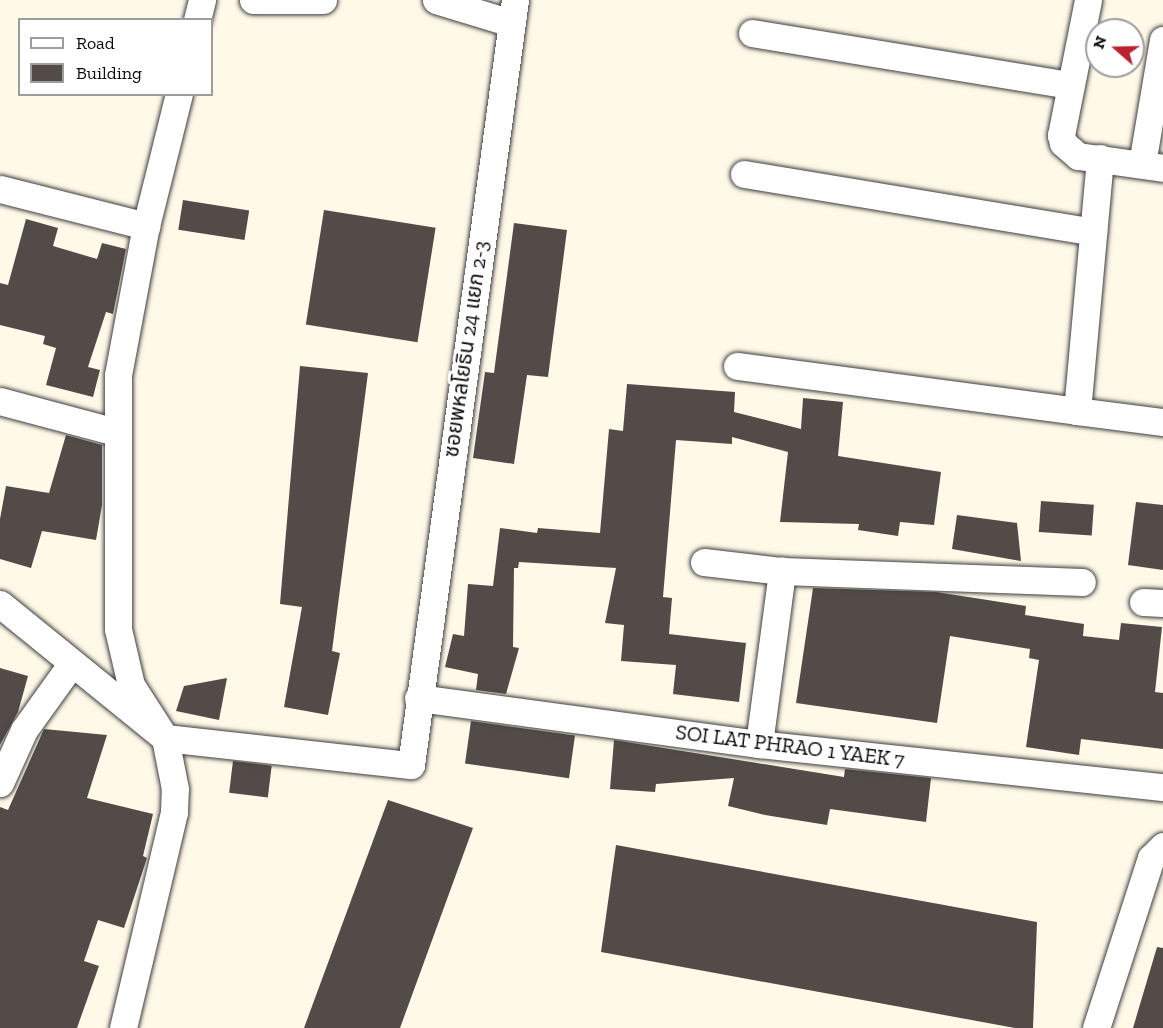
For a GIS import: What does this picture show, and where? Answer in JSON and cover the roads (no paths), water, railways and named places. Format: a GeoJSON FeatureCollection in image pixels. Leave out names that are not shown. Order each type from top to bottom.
{"type":"FeatureCollection","features":[{"type":"Feature","properties":{"kind":"street"},"geometry":{"type":"LineString","coordinates":[[198,18],[202,0]]}},
{"type":"Feature","properties":{"kind":"street"},"geometry":{"type":"LineString","coordinates":[[253,0],[323,0]]}},
{"type":"Feature","properties":{"kind":"street"},"geometry":{"type":"LineString","coordinates":[[436,0],[513,12]]}},
{"type":"Feature","properties":{"kind":"street"},"geometry":{"type":"LineString","coordinates":[[1088,0],[1070,85],[1063,144],[1078,156],[1153,166],[1163,40]]}},
{"type":"Feature","properties":{"kind":"street","name":"ซอยพหลโยธิน 24 แยก 2-3"},"geometry":{"type":"LineString","coordinates":[[165,738],[411,765],[418,698],[513,12]]}},
{"type":"Feature","properties":{"kind":"street"},"geometry":{"type":"LineString","coordinates":[[752,33],[1070,85]]}},
{"type":"Feature","properties":{"kind":"street"},"geometry":{"type":"LineString","coordinates":[[123,1028],[174,812],[175,789],[165,738],[131,685],[118,629],[116,432],[118,375],[146,226],[178,96]]}},
{"type":"Feature","properties":{"kind":"street"},"geometry":{"type":"LineString","coordinates":[[1077,411],[1100,158]]}},
{"type":"Feature","properties":{"kind":"street"},"geometry":{"type":"LineString","coordinates":[[744,174],[1093,232]]}},
{"type":"Feature","properties":{"kind":"street"},"geometry":{"type":"LineString","coordinates":[[0,189],[146,226]]}},
{"type":"Feature","properties":{"kind":"street"},"geometry":{"type":"LineString","coordinates":[[737,366],[1163,422]]}},
{"type":"Feature","properties":{"kind":"street"},"geometry":{"type":"LineString","coordinates":[[0,401],[116,432]]}},
{"type":"Feature","properties":{"kind":"street"},"geometry":{"type":"LineString","coordinates":[[704,562],[782,571],[1082,582]]}},
{"type":"Feature","properties":{"kind":"street"},"geometry":{"type":"LineString","coordinates":[[759,744],[782,571]]}},
{"type":"Feature","properties":{"kind":"street"},"geometry":{"type":"LineString","coordinates":[[0,604],[165,738]]}},
{"type":"Feature","properties":{"kind":"street"},"geometry":{"type":"LineString","coordinates":[[0,783],[24,730],[72,663]]}},
{"type":"Feature","properties":{"kind":"street","name":"SOI LAT PHRAO 1 YAEK 7"},"geometry":{"type":"LineString","coordinates":[[418,698],[759,744],[1163,787]]}},
{"type":"Feature","properties":{"kind":"street"},"geometry":{"type":"LineString","coordinates":[[1096,1028],[1151,858],[1163,846]]}}]}
